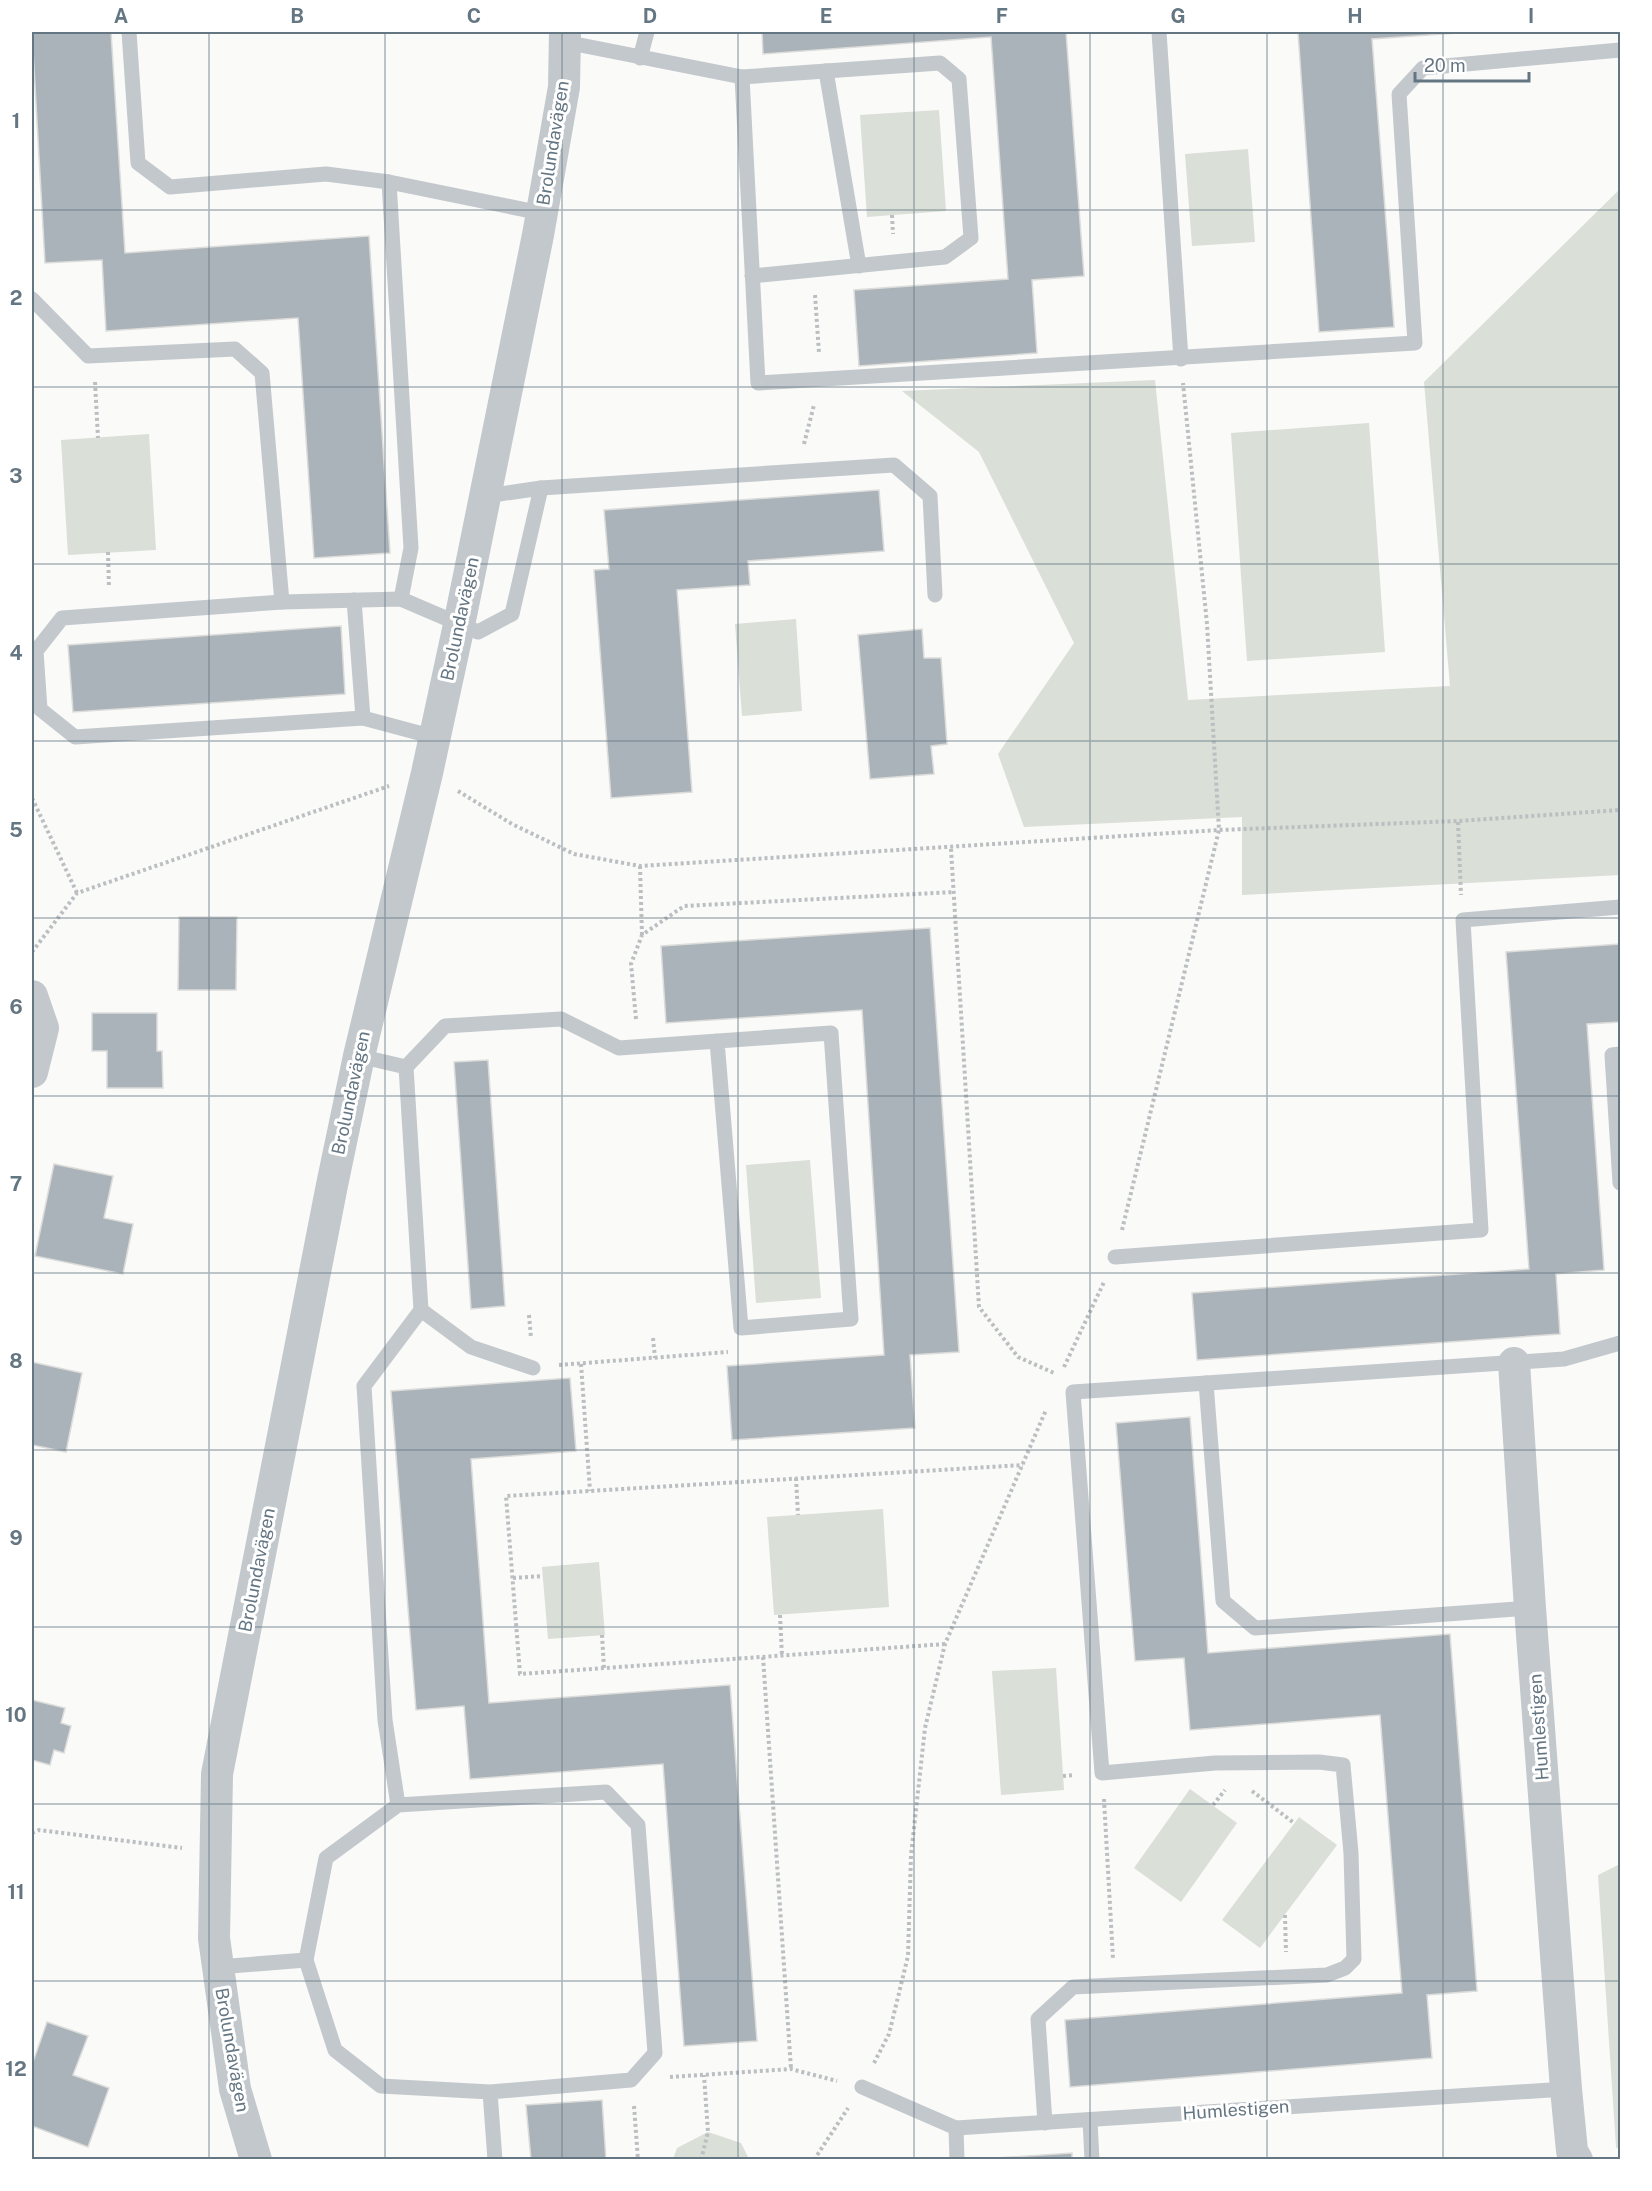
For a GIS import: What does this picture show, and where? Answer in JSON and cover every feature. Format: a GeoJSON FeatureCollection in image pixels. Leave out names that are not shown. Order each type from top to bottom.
{"type":"FeatureCollection","features":[{"type":"Feature","properties":{"kind":"street","name":"Brolundavägen"},"geometry":{"type":"LineString","coordinates":[[256,2160],[235,2089],[214,1938],[217,1774],[359,1056],[427,772],[486,496],[564,87],[565,37]]}},
{"type":"Feature","properties":{"kind":"street"},"geometry":{"type":"LineString","coordinates":[[32,996],[43,1028],[32,1072]]}},
{"type":"Feature","properties":{"kind":"street","name":"Humlestigen"},"geometry":{"type":"LineString","coordinates":[[1514,1364],[1566,2090],[1572,2151],[1577,2160]]}},
{"type":"Feature","properties":{"kind":"lane"},"geometry":{"type":"LineString","coordinates":[[129,32],[138,162],[170,187],[326,174],[389,182],[541,213]]}},
{"type":"Feature","properties":{"kind":"lane"},"geometry":{"type":"LineString","coordinates":[[640,58],[647,32]]}},
{"type":"Feature","properties":{"kind":"lane"},"geometry":{"type":"LineString","coordinates":[[1158,32],[1180,358]]}},
{"type":"Feature","properties":{"kind":"lane"},"geometry":{"type":"LineString","coordinates":[[565,37],[640,58],[742,77],[940,63],[959,79],[971,238],[945,257],[752,276]]}},
{"type":"Feature","properties":{"kind":"lane"},"geometry":{"type":"LineString","coordinates":[[742,77],[758,383],[1415,343],[1399,94],[1423,68],[1620,50]]}},
{"type":"Feature","properties":{"kind":"lane"},"geometry":{"type":"LineString","coordinates":[[826,71],[859,266]]}},
{"type":"Feature","properties":{"kind":"lane"},"geometry":{"type":"LineString","coordinates":[[389,182],[411,548],[401,599]]}},
{"type":"Feature","properties":{"kind":"lane"},"geometry":{"type":"LineString","coordinates":[[32,299],[88,356],[235,349],[262,373],[282,602]]}},
{"type":"Feature","properties":{"kind":"lane"},"geometry":{"type":"LineString","coordinates":[[486,496],[541,488],[894,465],[930,496],[935,595]]}},
{"type":"Feature","properties":{"kind":"lane"},"geometry":{"type":"LineString","coordinates":[[434,737],[363,718],[75,737],[40,709],[36,651],[62,618],[282,602],[401,599],[478,632],[512,614],[541,488]]}},
{"type":"Feature","properties":{"kind":"lane"},"geometry":{"type":"LineString","coordinates":[[354,600],[363,718]]}},
{"type":"Feature","properties":{"kind":"lane"},"geometry":{"type":"LineString","coordinates":[[1115,1257],[1481,1230],[1463,920],[1620,907]]}},
{"type":"Feature","properties":{"kind":"lane"},"geometry":{"type":"LineString","coordinates":[[398,1805],[385,1720],[363,1386],[421,1310],[406,1067],[444,1026],[561,1019],[619,1048],[638,1047],[717,1041],[831,1033],[851,1319],[741,1328],[717,1041]]}},
{"type":"Feature","properties":{"kind":"lane"},"geometry":{"type":"LineString","coordinates":[[1620,1054],[1612,1055],[1620,1183]]}},
{"type":"Feature","properties":{"kind":"lane"},"geometry":{"type":"LineString","coordinates":[[359,1056],[406,1067]]}},
{"type":"Feature","properties":{"kind":"lane"},"geometry":{"type":"LineString","coordinates":[[421,1310],[471,1347],[533,1368]]}},
{"type":"Feature","properties":{"kind":"lane"},"geometry":{"type":"LineString","coordinates":[[1046,2123],[1038,2019],[1073,1987],[1327,1974],[1345,1968],[1354,1959],[1351,1853],[1343,1765],[1319,1762],[1215,1763],[1102,1773],[1073,1392],[1514,1364],[1564,1359],[1620,1343]]}},
{"type":"Feature","properties":{"kind":"lane"},"geometry":{"type":"LineString","coordinates":[[1206,1383],[1223,1601],[1255,1628],[1530,1608]]}},
{"type":"Feature","properties":{"kind":"lane"},"geometry":{"type":"LineString","coordinates":[[606,1792],[638,1825],[655,2052],[632,2080],[490,2092],[381,2086],[335,2050],[306,1960],[326,1858],[398,1805],[606,1792]]}},
{"type":"Feature","properties":{"kind":"lane"},"geometry":{"type":"LineString","coordinates":[[218,1967],[306,1960]]}},
{"type":"Feature","properties":{"kind":"lane"},"geometry":{"type":"LineString","coordinates":[[862,2087],[956,2128],[957,2160]]}},
{"type":"Feature","properties":{"kind":"lane","name":"Humlestigen"},"geometry":{"type":"LineString","coordinates":[[956,2128],[1566,2090]]}},
{"type":"Feature","properties":{"kind":"lane"},"geometry":{"type":"LineString","coordinates":[[490,2092],[495,2160]]}},
{"type":"Feature","properties":{"kind":"lane"},"geometry":{"type":"LineString","coordinates":[[1090,2120],[1092,2160]]}},
{"type":"Feature","properties":{"kind":"path"},"geometry":{"type":"LineString","coordinates":[[94,356],[98,438]]}},
{"type":"Feature","properties":{"kind":"path"},"geometry":{"type":"LineString","coordinates":[[951,849],[979,1307],[1018,1357],[1060,1376],[1115,1257],[1219,830],[1207,624],[1180,358]]}},
{"type":"Feature","properties":{"kind":"path"},"geometry":{"type":"LineString","coordinates":[[108,552],[111,614]]}},
{"type":"Feature","properties":{"kind":"path"},"geometry":{"type":"LineString","coordinates":[[32,952],[77,892],[427,772],[512,824],[574,854],[640,866],[951,849],[1219,830],[1458,821],[1620,810]]}},
{"type":"Feature","properties":{"kind":"path"},"geometry":{"type":"LineString","coordinates":[[32,798],[77,892]]}},
{"type":"Feature","properties":{"kind":"path"},"geometry":{"type":"LineString","coordinates":[[1458,821],[1463,920]]}},
{"type":"Feature","properties":{"kind":"path"},"geometry":{"type":"LineString","coordinates":[[638,1047],[631,964],[642,935],[640,866]]}},
{"type":"Feature","properties":{"kind":"path"},"geometry":{"type":"LineString","coordinates":[[642,935],[684,906],[954,892]]}},
{"type":"Feature","properties":{"kind":"path"},"geometry":{"type":"LineString","coordinates":[[533,1368],[736,1351],[755,1327]]}},
{"type":"Feature","properties":{"kind":"path"},"geometry":{"type":"LineString","coordinates":[[653,1338],[655,1358]]}},
{"type":"Feature","properties":{"kind":"path"},"geometry":{"type":"LineString","coordinates":[[581,1364],[590,1491]]}},
{"type":"Feature","properties":{"kind":"path"},"geometry":{"type":"LineString","coordinates":[[814,2160],[862,2087],[889,2034],[908,1956],[911,1855],[925,1728],[945,1644],[1048,1405]]}},
{"type":"Feature","properties":{"kind":"path"},"geometry":{"type":"LineString","coordinates":[[945,1644],[520,1674],[506,1496],[1023,1465]]}},
{"type":"Feature","properties":{"kind":"path"},"geometry":{"type":"LineString","coordinates":[[796,1478],[798,1515]]}},
{"type":"Feature","properties":{"kind":"path"},"geometry":{"type":"LineString","coordinates":[[513,1578],[543,1576]]}},
{"type":"Feature","properties":{"kind":"path"},"geometry":{"type":"LineString","coordinates":[[780,1615],[782,1656]]}},
{"type":"Feature","properties":{"kind":"path"},"geometry":{"type":"LineString","coordinates":[[602,1635],[604,1668]]}},
{"type":"Feature","properties":{"kind":"path"},"geometry":{"type":"LineString","coordinates":[[763,1657],[791,2069]]}},
{"type":"Feature","properties":{"kind":"path"},"geometry":{"type":"LineString","coordinates":[[1215,1763],[1294,1823]]}},
{"type":"Feature","properties":{"kind":"path"},"geometry":{"type":"LineString","coordinates":[[1063,1776],[1102,1773],[1115,1984]]}},
{"type":"Feature","properties":{"kind":"path"},"geometry":{"type":"LineString","coordinates":[[32,1833],[39,1830],[216,1852]]}},
{"type":"Feature","properties":{"kind":"path"},"geometry":{"type":"LineString","coordinates":[[1285,1916],[1287,1977]]}},
{"type":"Feature","properties":{"kind":"path"},"geometry":{"type":"LineString","coordinates":[[638,2160],[632,2080],[791,2069],[862,2087]]}},
{"type":"Feature","properties":{"kind":"path"},"geometry":{"type":"LineString","coordinates":[[701,2160],[708,2132],[704,2075]]}},
{"type":"Feature","properties":{"kind":"shaded area"},"geometry":{"type":"Polygon","coordinates":[[[939,110],[946,211],[867,217],[860,115],[939,110]]]}},
{"type":"Feature","properties":{"kind":"shaded area"},"geometry":{"type":"Polygon","coordinates":[[[1248,149],[1255,242],[1192,246],[1185,154],[1248,149]]]}},
{"type":"Feature","properties":{"kind":"shaded area"},"geometry":{"type":"Polygon","coordinates":[[[1620,189],[1620,875],[1242,895],[1242,817],[1024,827],[998,754],[1074,643],[979,452],[902,391],[1155,380],[1188,700],[1450,686],[1424,382],[1620,189]]]}},
{"type":"Feature","properties":{"kind":"shaded area"},"geometry":{"type":"Polygon","coordinates":[[[1369,423],[1385,652],[1247,661],[1231,433],[1369,423]]]}},
{"type":"Feature","properties":{"kind":"shaded area"},"geometry":{"type":"Polygon","coordinates":[[[149,434],[156,550],[68,555],[61,440],[149,434]]]}},
{"type":"Feature","properties":{"kind":"shaded area"},"geometry":{"type":"Polygon","coordinates":[[[796,619],[802,711],[742,716],[735,624],[796,619]]]}},
{"type":"Feature","properties":{"kind":"shaded area"},"geometry":{"type":"Polygon","coordinates":[[[810,1160],[821,1298],[756,1303],[746,1165],[810,1160]]]}},
{"type":"Feature","properties":{"kind":"shaded area"},"geometry":{"type":"Polygon","coordinates":[[[883,1509],[889,1607],[774,1615],[767,1517],[883,1509]]]}},
{"type":"Feature","properties":{"kind":"shaded area"},"geometry":{"type":"Polygon","coordinates":[[[599,1562],[605,1635],[548,1639],[542,1567],[599,1562]]]}},
{"type":"Feature","properties":{"kind":"shaded area"},"geometry":{"type":"Polygon","coordinates":[[[1056,1668],[1064,1790],[1001,1795],[992,1671],[1056,1668]]]}},
{"type":"Feature","properties":{"kind":"shaded area"},"geometry":{"type":"Polygon","coordinates":[[[1190,1789],[1237,1823],[1181,1902],[1134,1868],[1190,1789]]]}},
{"type":"Feature","properties":{"kind":"shaded area"},"geometry":{"type":"Polygon","coordinates":[[[1299,1817],[1337,1845],[1260,1948],[1222,1920],[1299,1817]]]}},
{"type":"Feature","properties":{"kind":"shaded area"},"geometry":{"type":"Polygon","coordinates":[[[1620,1864],[1620,2151],[1616,2147],[1598,1875],[1620,1864]]]}},
{"type":"Feature","properties":{"kind":"shaded area"},"geometry":{"type":"Polygon","coordinates":[[[708,2132],[741,2143],[749,2159],[673,2159],[677,2148],[708,2132]]]}},
{"type":"Feature","properties":{"kind":"building"},"geometry":{"type":"Polygon","coordinates":[[[32,32],[111,32],[125,253],[369,236],[390,553],[314,558],[298,318],[106,331],[102,260],[45,263],[32,32]]]}},
{"type":"Feature","properties":{"kind":"building"},"geometry":{"type":"Polygon","coordinates":[[[762,32],[1066,32],[1084,276],[1032,280],[1037,353],[859,366],[854,290],[1008,279],[991,37],[763,54],[762,32]]]}},
{"type":"Feature","properties":{"kind":"building"},"geometry":{"type":"Polygon","coordinates":[[[1298,32],[1472,32],[1372,39],[1394,327],[1319,332],[1298,32]]]}},
{"type":"Feature","properties":{"kind":"building"},"geometry":{"type":"Polygon","coordinates":[[[879,490],[884,551],[748,561],[750,585],[677,590],[692,792],[611,798],[594,570],[609,569],[604,510],[879,490]]]}},
{"type":"Feature","properties":{"kind":"building"},"geometry":{"type":"Polygon","coordinates":[[[341,626],[345,694],[73,712],[68,645],[341,626]]]}},
{"type":"Feature","properties":{"kind":"building"},"geometry":{"type":"Polygon","coordinates":[[[922,629],[924,658],[941,658],[947,744],[931,746],[934,774],[870,779],[858,635],[922,629]]]}},
{"type":"Feature","properties":{"kind":"building"},"geometry":{"type":"Polygon","coordinates":[[[179,917],[237,917],[236,990],[178,990],[179,917]]]}},
{"type":"Feature","properties":{"kind":"building"},"geometry":{"type":"Polygon","coordinates":[[[930,928],[959,1352],[910,1355],[915,1428],[732,1440],[727,1366],[884,1355],[862,1010],[666,1023],[661,946],[930,928]]]}},
{"type":"Feature","properties":{"kind":"building"},"geometry":{"type":"Polygon","coordinates":[[[1620,944],[1620,1022],[1587,1024],[1604,1270],[1556,1274],[1560,1334],[1197,1360],[1192,1293],[1529,1269],[1506,952],[1620,944]]]}},
{"type":"Feature","properties":{"kind":"building"},"geometry":{"type":"Polygon","coordinates":[[[92,1013],[157,1013],[157,1051],[162,1051],[163,1088],[107,1088],[107,1051],[92,1051],[92,1013]]]}},
{"type":"Feature","properties":{"kind":"building"},"geometry":{"type":"Polygon","coordinates":[[[488,1060],[505,1306],[471,1309],[454,1062],[488,1060]]]}},
{"type":"Feature","properties":{"kind":"building"},"geometry":{"type":"Polygon","coordinates":[[[54,1164],[113,1176],[104,1218],[133,1224],[123,1274],[35,1256],[54,1164]]]}},
{"type":"Feature","properties":{"kind":"building"},"geometry":{"type":"Polygon","coordinates":[[[32,1362],[82,1373],[66,1452],[32,1445],[32,1362]]]}},
{"type":"Feature","properties":{"kind":"building"},"geometry":{"type":"Polygon","coordinates":[[[570,1378],[576,1451],[471,1459],[489,1703],[730,1685],[757,2041],[684,2046],[663,1764],[470,1779],[464,1706],[416,1710],[391,1391],[570,1378]]]}},
{"type":"Feature","properties":{"kind":"building"},"geometry":{"type":"Polygon","coordinates":[[[1190,1417],[1208,1653],[1450,1634],[1477,1991],[1427,1995],[1432,2058],[1070,2087],[1065,2020],[1402,1993],[1380,1715],[1190,1730],[1184,1658],[1135,1661],[1116,1423],[1190,1417]]]}},
{"type":"Feature","properties":{"kind":"building"},"geometry":{"type":"Polygon","coordinates":[[[32,1700],[65,1708],[61,1723],[71,1726],[64,1753],[54,1750],[50,1765],[32,1760],[32,1700]]]}},
{"type":"Feature","properties":{"kind":"building"},"geometry":{"type":"Polygon","coordinates":[[[47,2022],[88,2036],[73,2075],[109,2088],[88,2147],[32,2126],[32,2065],[47,2022]]]}},
{"type":"Feature","properties":{"kind":"building"},"geometry":{"type":"Polygon","coordinates":[[[602,2100],[606,2160],[531,2160],[526,2105],[602,2100]]]}},
{"type":"Feature","properties":{"kind":"building"},"geometry":{"type":"Polygon","coordinates":[[[1072,2153],[1072,2160],[996,2160],[996,2158],[1072,2153]]]}}]}
